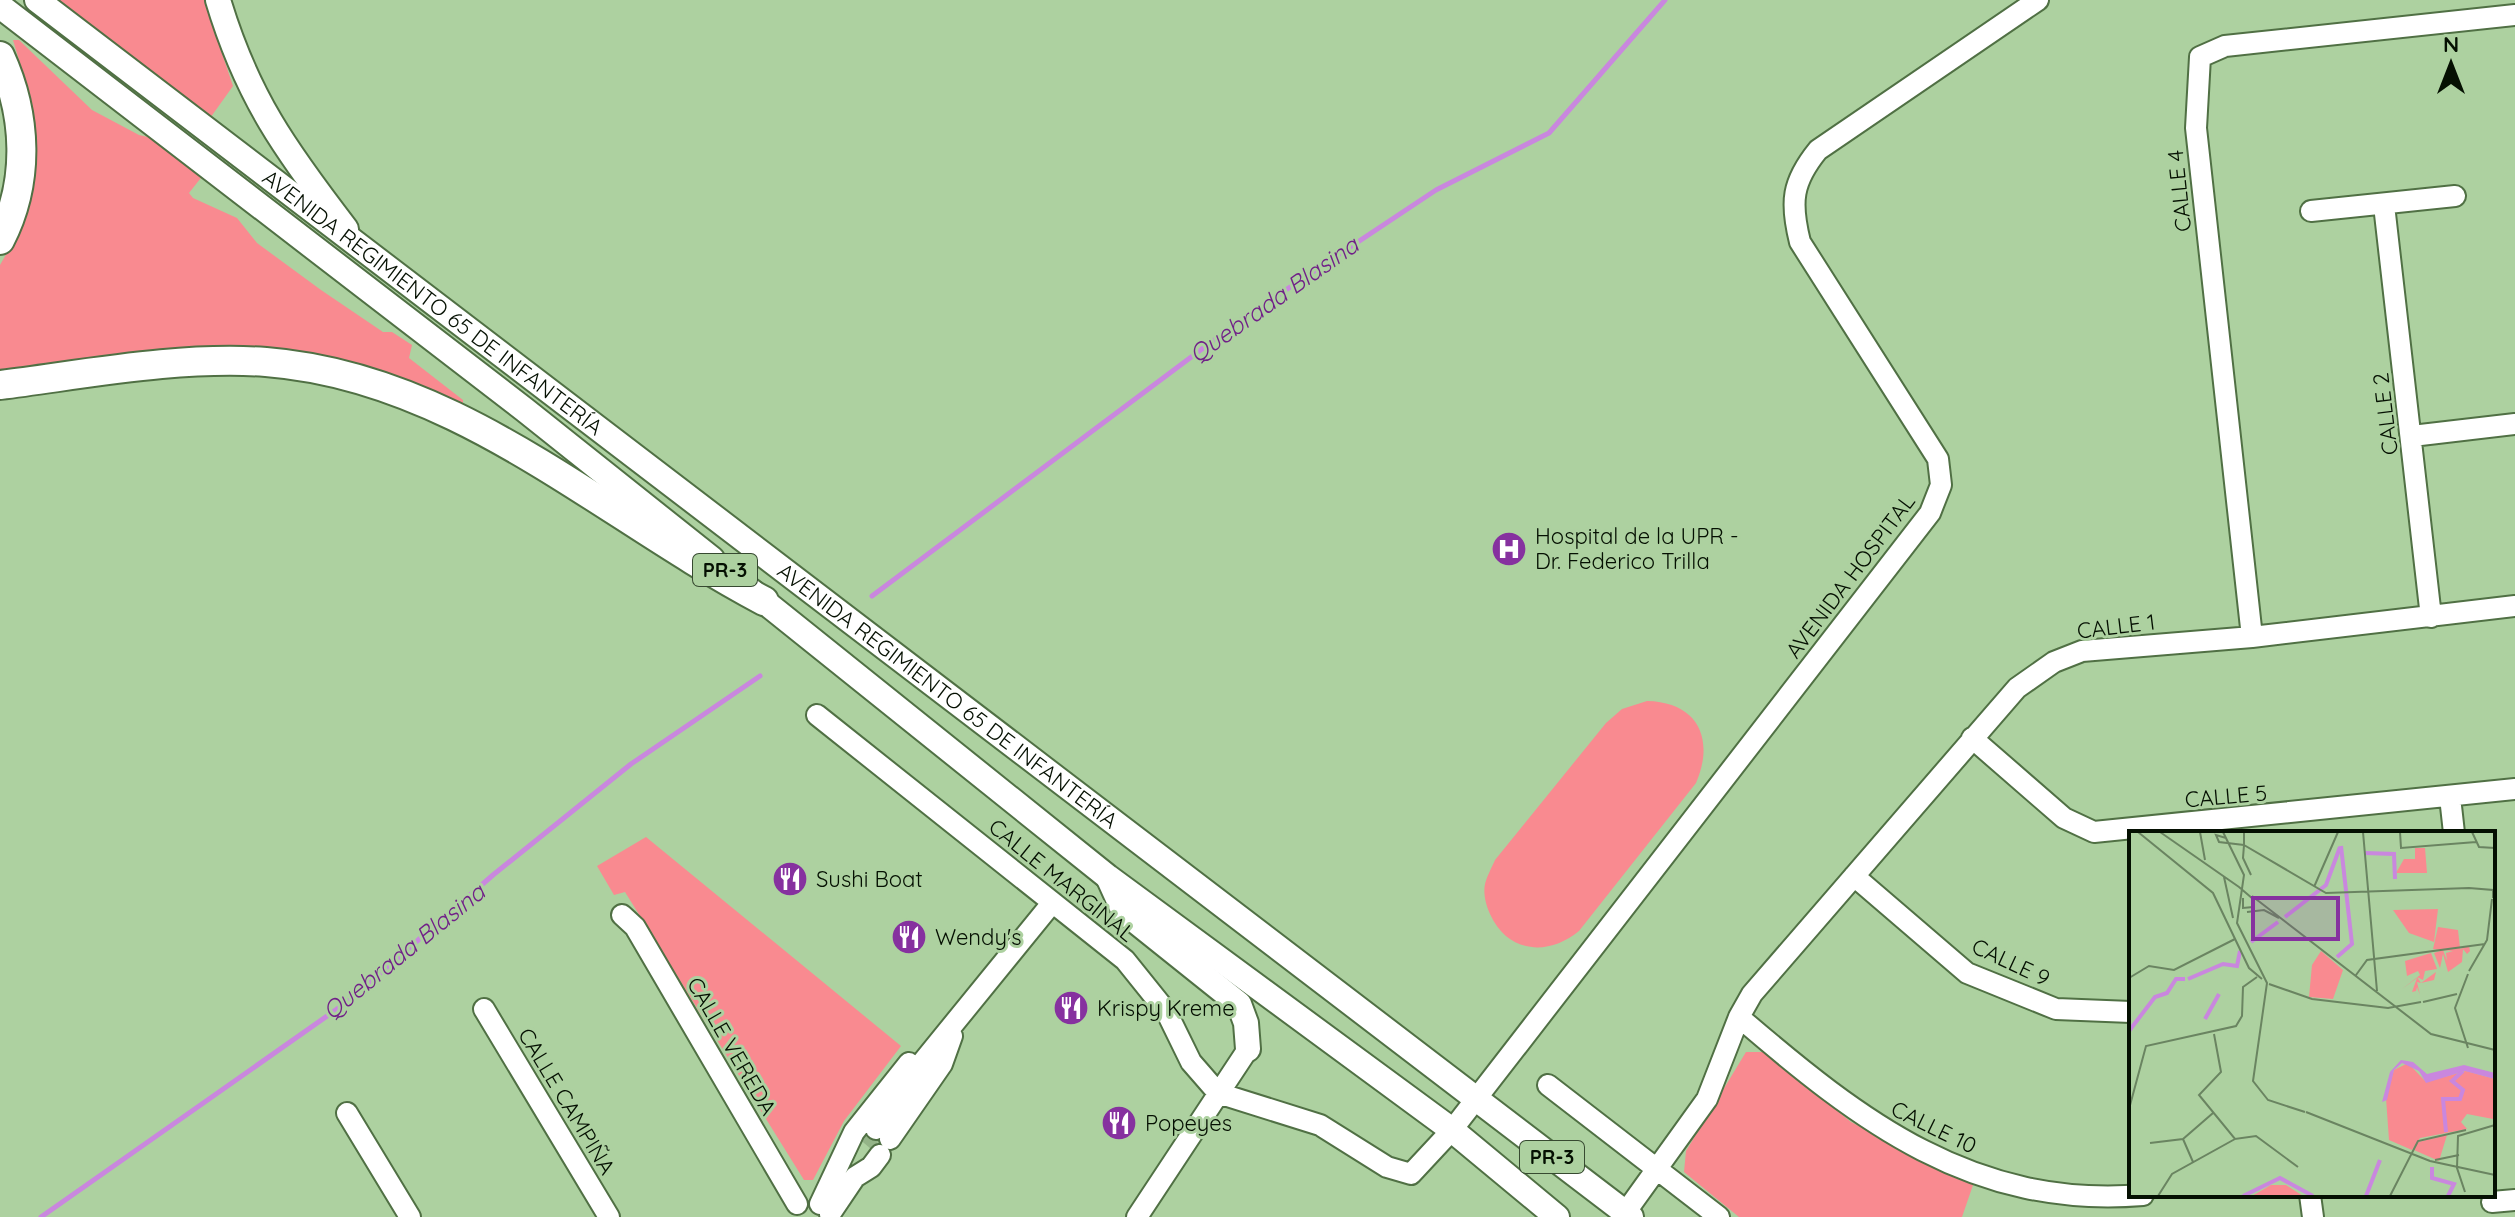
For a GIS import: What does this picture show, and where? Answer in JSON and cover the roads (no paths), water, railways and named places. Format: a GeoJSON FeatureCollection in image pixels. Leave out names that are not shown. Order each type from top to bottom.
{"type":"FeatureCollection","features":[{"type":"Feature","properties":{"kind":"highway"},"geometry":{"type":"LineString","coordinates":[[0,56],[10,78],[22,138],[15,200],[0,240]]}},
{"type":"Feature","properties":{"kind":"highway"},"geometry":{"type":"LineString","coordinates":[[0,385],[194,364],[265,362],[367,381],[407,394],[483,430],[602,500],[696,565],[764,601]]}},
{"type":"Feature","properties":{"kind":"highway"},"geometry":{"type":"LineString","coordinates":[[0,397],[58,377]]}},
{"type":"Feature","properties":{"kind":"main road","name":"AVENIDA REGIMIENTO 65 DE INFANTERÍA"},"geometry":{"type":"LineString","coordinates":[[37,0],[367,256],[692,498],[1628,1215]]}},
{"type":"Feature","properties":{"kind":"main road"},"geometry":{"type":"LineString","coordinates":[[218,0],[237,55],[266,119],[367,256]]}},
{"type":"Feature","properties":{"kind":"main road","name":"AVENIDA REGIMIENTO 65 DE INFANTERÍA"},"geometry":{"type":"LineString","coordinates":[[0,6],[525,410],[1108,877],[1452,1130],[1557,1217]]}},
{"type":"Feature","properties":{"kind":"main road"},"geometry":{"type":"LineString","coordinates":[[1108,877],[1124,912],[1239,1004],[1246,1023],[1248,1049]]}},
{"type":"Feature","properties":{"kind":"street","name":"AVENIDA HOSPITAL"},"geometry":{"type":"LineString","coordinates":[[1452,1130],[1930,513],[1941,485],[1938,459],[1800,242],[1794,217],[1794,195],[1801,171],[1818,150],[2038,0]]}},
{"type":"Feature","properties":{"kind":"street","name":"CALLE 4"},"geometry":{"type":"LineString","coordinates":[[2252,637],[2196,128],[2200,57],[2225,46],[2515,15]]}},
{"type":"Feature","properties":{"kind":"street"},"geometry":{"type":"LineString","coordinates":[[2311,211],[2455,196]]}},
{"type":"Feature","properties":{"kind":"street","name":"CALLE 2"},"geometry":{"type":"LineString","coordinates":[[2384,205],[2431,617]]}},
{"type":"Feature","properties":{"kind":"street"},"geometry":{"type":"LineString","coordinates":[[2412,436],[2515,424]]}},
{"type":"Feature","properties":{"kind":"street","name":"CALLE 1"},"geometry":{"type":"LineString","coordinates":[[1628,1215],[1657,1168],[1707,1099],[1739,1017],[1752,994],[2017,688],[2054,662],[2082,651],[2252,637],[2515,606]]}},
{"type":"Feature","properties":{"kind":"street","name":"CALLE MARGINAL"},"geometry":{"type":"LineString","coordinates":[[817,715],[1125,960],[1166,1011],[1191,1062],[1218,1093]]}},
{"type":"Feature","properties":{"kind":"street","name":"CALLE 5"},"geometry":{"type":"LineString","coordinates":[[1972,738],[2064,818],[2094,832],[2270,825],[2515,789]]}},
{"type":"Feature","properties":{"kind":"street"},"geometry":{"type":"LineString","coordinates":[[2450,797],[2454,831]]}},
{"type":"Feature","properties":{"kind":"street","name":"CALLE 9"},"geometry":{"type":"LineString","coordinates":[[1854,876],[1967,973],[2056,1009],[2129,1012]]}},
{"type":"Feature","properties":{"kind":"street"},"geometry":{"type":"LineString","coordinates":[[827,1212],[854,1132],[901,1069],[956,1025],[1052,903]]}},
{"type":"Feature","properties":{"kind":"street","name":"CALLE VEREDA"},"geometry":{"type":"LineString","coordinates":[[622,915],[635,927],[792,1210]]}},
{"type":"Feature","properties":{"kind":"street","name":"CALLE CAMPIÑA"},"geometry":{"type":"LineString","coordinates":[[484,1009],[609,1217]]}},
{"type":"Feature","properties":{"kind":"street","name":"CALLE 10"},"geometry":{"type":"LineString","coordinates":[[1739,1017],[1875,1126],[1938,1160],[1998,1182],[2042,1191],[2129,1194]]}},
{"type":"Feature","properties":{"kind":"street"},"geometry":{"type":"LineString","coordinates":[[827,1212],[855,1177],[871,1167],[877,1142],[942,1064],[956,1025]]}},
{"type":"Feature","properties":{"kind":"street"},"geometry":{"type":"LineString","coordinates":[[1137,1217],[1248,1049]]}},
{"type":"Feature","properties":{"kind":"street"},"geometry":{"type":"LineString","coordinates":[[1548,1085],[1719,1217]]}},
{"type":"Feature","properties":{"kind":"street"},"geometry":{"type":"LineString","coordinates":[[1218,1093],[1320,1125],[1387,1167],[1411,1174],[1452,1130]]}},
{"type":"Feature","properties":{"kind":"street"},"geometry":{"type":"LineString","coordinates":[[347,1113],[410,1217]]}},
{"type":"Feature","properties":{"kind":"street"},"geometry":{"type":"LineString","coordinates":[[845,1154],[877,1142]]}},
{"type":"Feature","properties":{"kind":"street"},"geometry":{"type":"LineString","coordinates":[[2310,1197],[2313,1217]]}},
{"type":"Feature","properties":{"kind":"street"},"geometry":{"type":"LineString","coordinates":[[2493,1205],[2515,1200]]}},
{"type":"Feature","properties":{"kind":"street"},"geometry":{"type":"LineString","coordinates":[[792,1210],[813,1201],[827,1212]]}},
{"type":"Feature","properties":{"kind":"waterway","name":"Quebrada Blasina"},"geometry":{"type":"LineString","coordinates":[[872,596],[1242,319],[1436,190],[1549,133],[1665,0]]}},
{"type":"Feature","properties":{"kind":"waterway","name":"Quebrada Blasina"},"geometry":{"type":"LineString","coordinates":[[41,1217],[347,1002],[493,875],[631,764],[760,676]]}},
{"type":"Feature","properties":{"kind":"tunnel"},"geometry":{"type":"LineString","coordinates":[[864,1143],[876,1129]]}},
{"type":"Feature","properties":{"kind":"place","name":"Hospital de la UPR - Dr. Federico Trilla"},"geometry":{"type":"Point","coordinates":[1509,549]}},
{"type":"Feature","properties":{"kind":"place","name":"Sushi Boat"},"geometry":{"type":"Point","coordinates":[790,879]}},
{"type":"Feature","properties":{"kind":"place","name":"Wendy's"},"geometry":{"type":"Point","coordinates":[909,937]}},
{"type":"Feature","properties":{"kind":"place","name":"Krispy Kreme"},"geometry":{"type":"Point","coordinates":[1071,1008]}},
{"type":"Feature","properties":{"kind":"place","name":"Popeyes"},"geometry":{"type":"Point","coordinates":[1119,1123]}}]}
